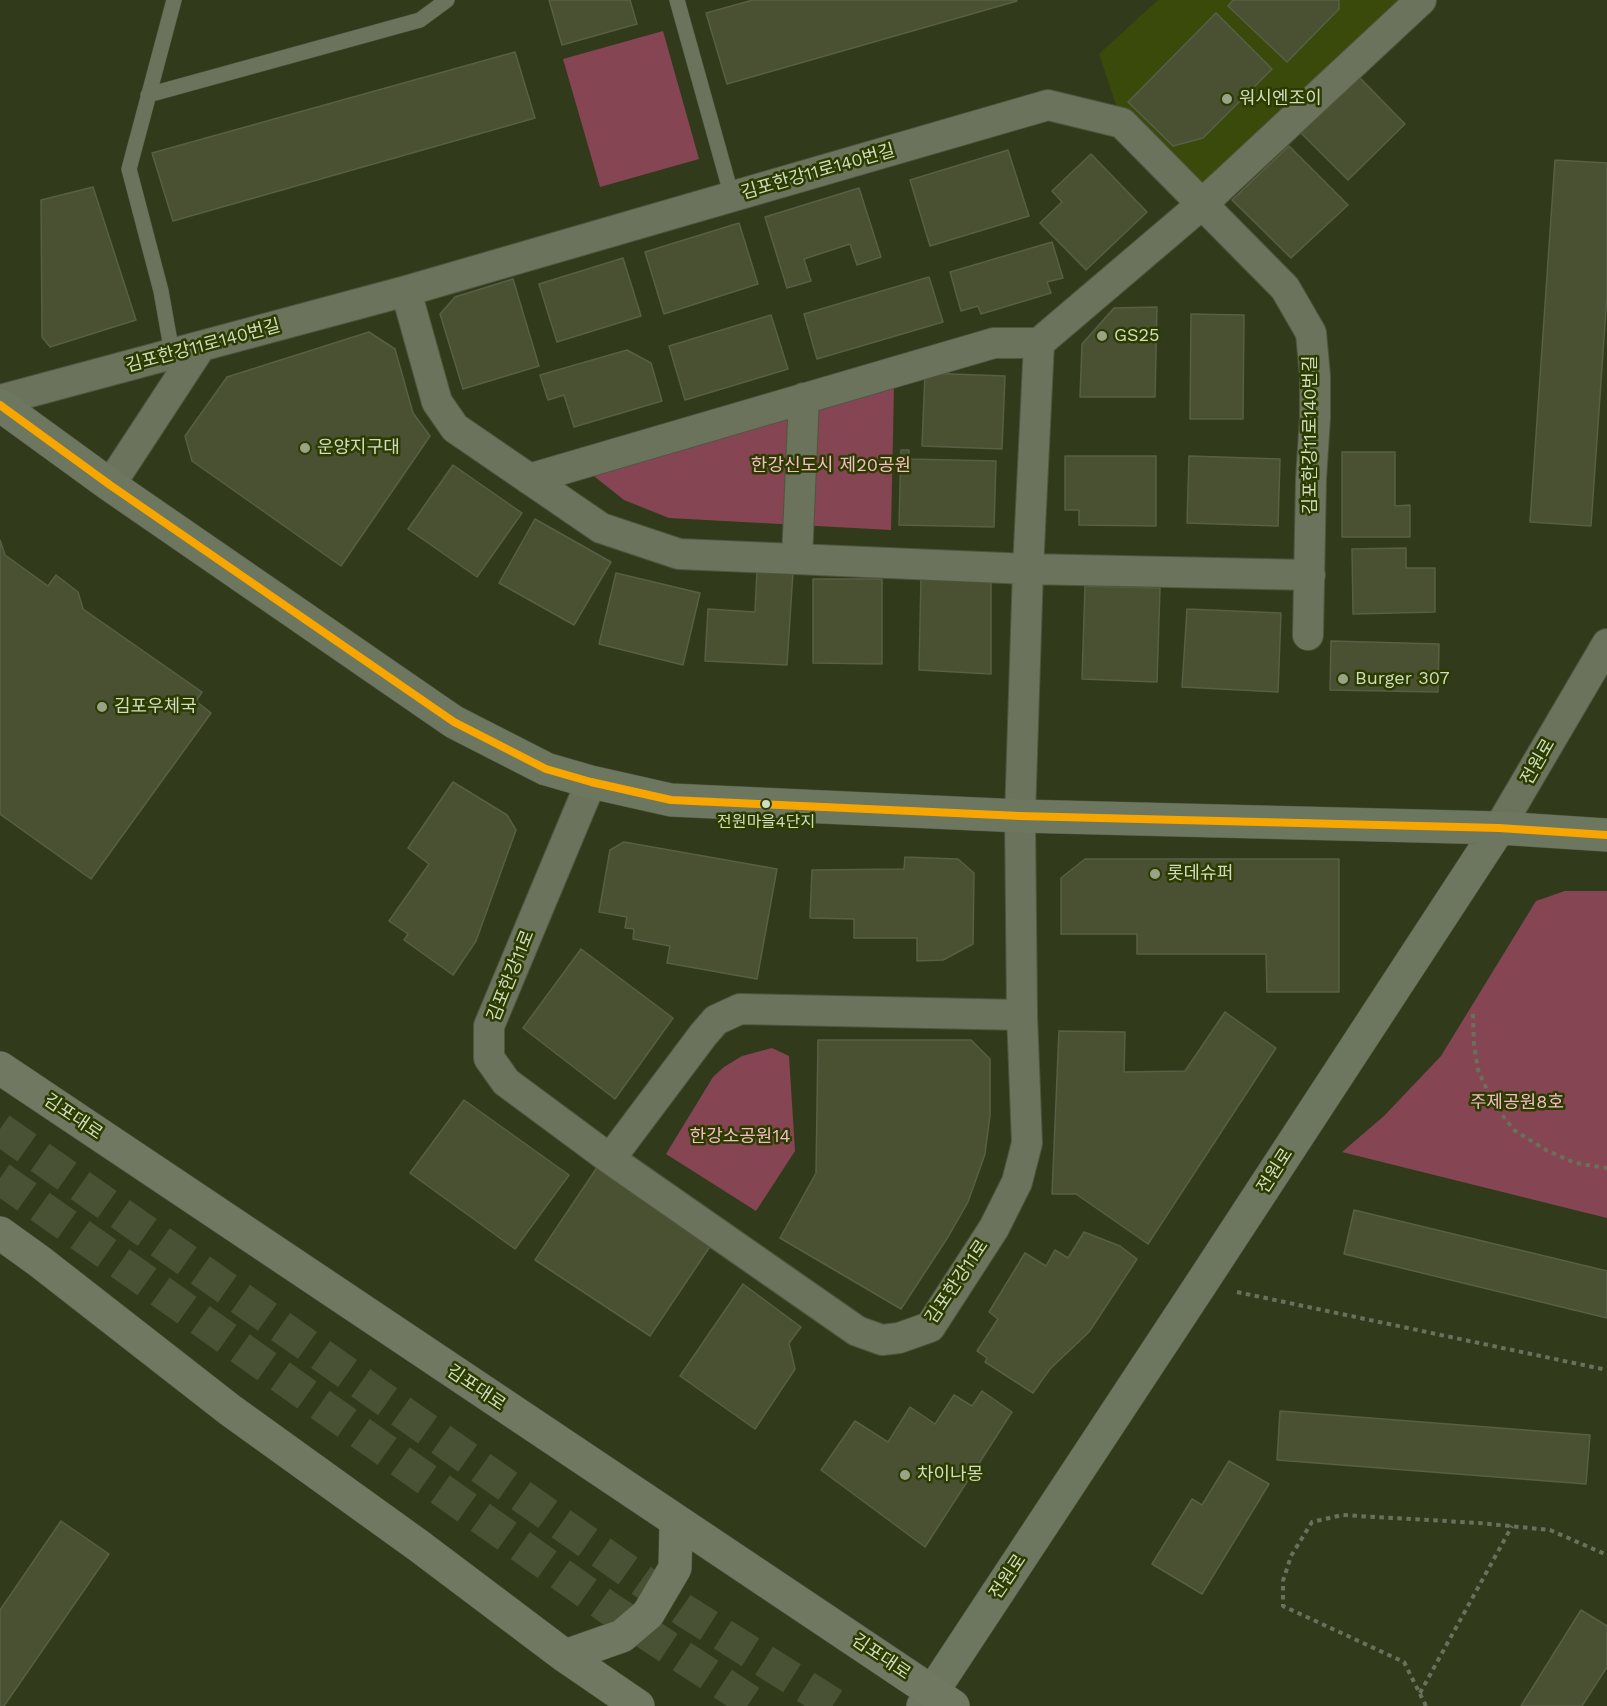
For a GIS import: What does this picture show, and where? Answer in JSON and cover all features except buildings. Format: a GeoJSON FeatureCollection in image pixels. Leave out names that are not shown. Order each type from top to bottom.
{"type":"FeatureCollection","features":[{"type":"Feature","properties":{"kind":"main road","name":"김포대로"},"geometry":{"type":"LineString","coordinates":[[0,1068],[676,1522],[936,1701]]}},
{"type":"Feature","properties":{"kind":"main road"},"geometry":{"type":"LineString","coordinates":[[0,1233],[230,1410],[419,1546],[565,1656],[638,1706]]}},
{"type":"Feature","properties":{"kind":"main road"},"geometry":{"type":"LineString","coordinates":[[565,1656],[622,1636],[648,1614],[675,1568],[676,1522]]}},
{"type":"Feature","properties":{"kind":"street"},"geometry":{"type":"LineString","coordinates":[[529,479],[994,343],[1040,343],[1201,204],[1403,6]]}},
{"type":"Feature","properties":{"kind":"street","name":"김포한강11로140번길"},"geometry":{"type":"LineString","coordinates":[[0,400],[406,291],[1048,105],[1122,123],[1285,288],[1311,333],[1315,376],[1315,418],[1311,479],[1308,635]]}},
{"type":"Feature","properties":{"kind":"street"},"geometry":{"type":"LineString","coordinates":[[406,291],[437,402],[455,428],[601,528],[679,554],[1028,569],[1310,574]]}},
{"type":"Feature","properties":{"kind":"street"},"geometry":{"type":"LineString","coordinates":[[1020,816],[1028,569],[1040,343]]}},
{"type":"Feature","properties":{"kind":"street"},"geometry":{"type":"LineString","coordinates":[[110,485],[186,350]]}},
{"type":"Feature","properties":{"kind":"street"},"geometry":{"type":"LineString","coordinates":[[797,558],[804,398]]}},
{"type":"Feature","properties":{"kind":"street"},"geometry":{"type":"LineString","coordinates":[[0,405],[110,485],[454,722],[546,769],[591,782],[671,800],[1020,816],[1499,828],[1607,835]]}},
{"type":"Feature","properties":{"kind":"street","name":"전원로"},"geometry":{"type":"LineString","coordinates":[[936,1701],[1201,1284],[1499,828],[1607,644]]}},
{"type":"Feature","properties":{"kind":"street","name":"김포한강11로"},"geometry":{"type":"LineString","coordinates":[[591,782],[489,1026],[489,1058],[506,1082],[610,1159],[857,1331],[882,1340],[899,1338],[930,1327],[994,1228],[1017,1182],[1027,1143],[1022,1016],[1020,816]]}},
{"type":"Feature","properties":{"kind":"street"},"geometry":{"type":"LineString","coordinates":[[1499,828],[1607,826]]}},
{"type":"Feature","properties":{"kind":"street"},"geometry":{"type":"LineString","coordinates":[[610,1159],[703,1035],[716,1020],[740,1009],[1022,1016]]}},
{"type":"Feature","properties":{"kind":"lane"},"geometry":{"type":"LineString","coordinates":[[174,0],[129,169],[161,291],[186,350]]}},
{"type":"Feature","properties":{"kind":"lane"},"geometry":{"type":"LineString","coordinates":[[148,96],[420,20],[447,0]]}},
{"type":"Feature","properties":{"kind":"lane"},"geometry":{"type":"LineString","coordinates":[[677,0],[732,197]]}},
{"type":"Feature","properties":{"kind":"path"},"geometry":{"type":"LineString","coordinates":[[1473,1014],[1478,1070],[1493,1103],[1514,1130],[1546,1150],[1575,1163],[1607,1168]]}},
{"type":"Feature","properties":{"kind":"path"},"geometry":{"type":"LineString","coordinates":[[1201,1284],[1607,1370]]}},
{"type":"Feature","properties":{"kind":"path"},"geometry":{"type":"LineString","coordinates":[[1426,1706],[1404,1662],[1283,1606],[1283,1581],[1291,1556],[1312,1522],[1342,1515],[1550,1530],[1607,1555]]}},
{"type":"Feature","properties":{"kind":"path"},"geometry":{"type":"LineString","coordinates":[[1420,1693],[1512,1526]]}},
{"type":"Feature","properties":{"kind":"shaded area"},"geometry":{"type":"Polygon","coordinates":[[[1158,0],[1422,0],[1201,205],[1122,123],[1099,54],[1158,0]]]}},
{"type":"Feature","properties":{"kind":"green space"},"geometry":{"type":"Polygon","coordinates":[[[663,31],[699,159],[600,187],[563,59],[663,31]]]}},
{"type":"Feature","properties":{"kind":"green space","name":"한강신도시 제20공원"},"geometry":{"type":"Polygon","coordinates":[[[894,386],[891,530],[669,518],[624,500],[590,473],[894,386]]]}},
{"type":"Feature","properties":{"kind":"green space","name":"주제공원8호"},"geometry":{"type":"Polygon","coordinates":[[[1565,891],[1607,891],[1607,1218],[1342,1152],[1384,1116],[1441,1056],[1536,901],[1565,891]]]}},
{"type":"Feature","properties":{"kind":"green space","name":"한강소공원14"},"geometry":{"type":"Polygon","coordinates":[[[772,1048],[789,1056],[795,1151],[756,1211],[666,1154],[713,1077],[742,1056],[772,1048]]]}},
{"type":"Feature","properties":{"kind":"tunnel"},"geometry":{"type":"LineString","coordinates":[[0,1129],[685,1611],[836,1706]]}},
{"type":"Feature","properties":{"kind":"tunnel"},"geometry":{"type":"LineString","coordinates":[[0,1178],[610,1609],[757,1706]]}},
{"type":"Feature","properties":{"kind":"transit line"},"geometry":{"type":"LineString","coordinates":[[0,405],[110,485],[454,722],[546,769],[591,782],[671,800],[1020,816],[1499,828],[1607,835]]}},
{"type":"Feature","properties":{"kind":"place","name":"워시엔조이"},"geometry":{"type":"Point","coordinates":[1227,99]}},
{"type":"Feature","properties":{"kind":"place","name":"GS25"},"geometry":{"type":"Point","coordinates":[1102,336]}},
{"type":"Feature","properties":{"kind":"place","name":"운양지구대"},"geometry":{"type":"Point","coordinates":[305,448]}},
{"type":"Feature","properties":{"kind":"place","name":"Burger 307"},"geometry":{"type":"Point","coordinates":[1343,679]}},
{"type":"Feature","properties":{"kind":"place","name":"김포우체국"},"geometry":{"type":"Point","coordinates":[102,707]}},
{"type":"Feature","properties":{"kind":"place","name":"전원마을4단지"},"geometry":{"type":"Point","coordinates":[766,804]}},
{"type":"Feature","properties":{"kind":"place","name":"롯데슈퍼"},"geometry":{"type":"Point","coordinates":[1155,874]}},
{"type":"Feature","properties":{"kind":"place","name":"차이나몽"},"geometry":{"type":"Point","coordinates":[905,1475]}}]}
